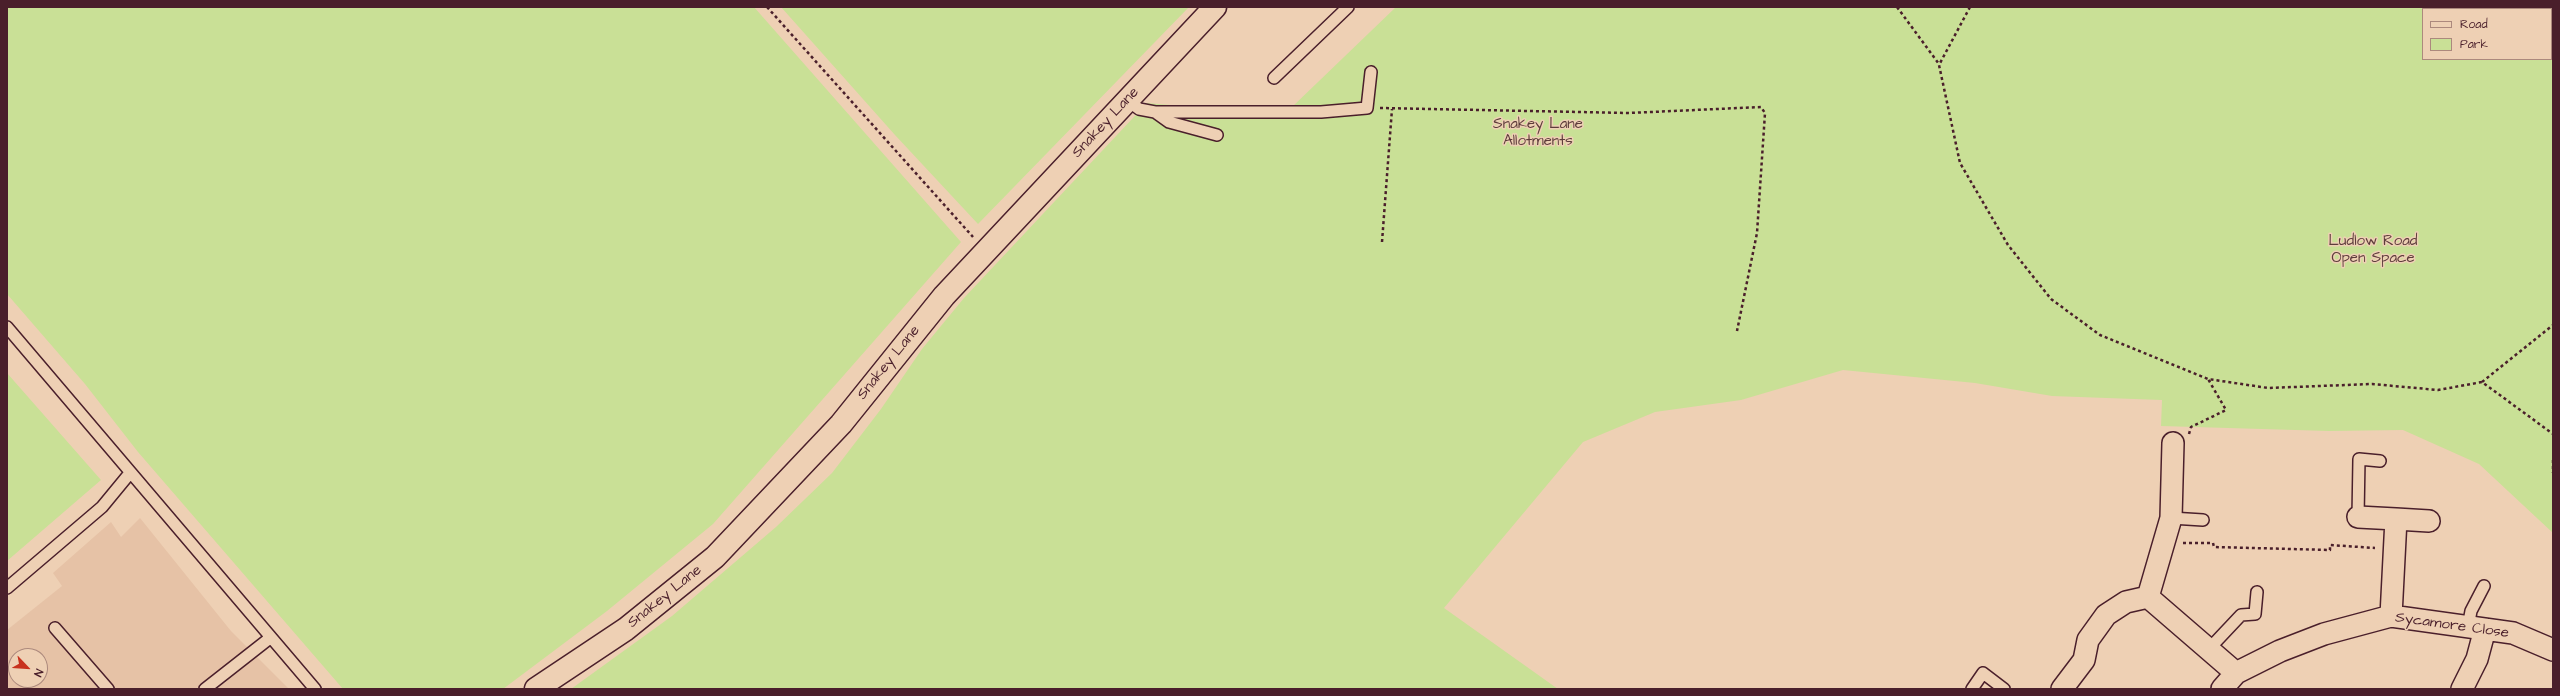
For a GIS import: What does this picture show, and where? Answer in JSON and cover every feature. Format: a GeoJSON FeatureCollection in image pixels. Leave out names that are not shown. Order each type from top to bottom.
{"type":"FeatureCollection","features":[{"type":"Feature","properties":{"kind":"street","name":"Snakey Lane"},"geometry":{"type":"LineString","coordinates":[[536,689],[626,629],[715,557],[841,424],[944,296],[1126,100],[1215,7]]}},
{"type":"Feature","properties":{"kind":"street"},"geometry":{"type":"LineString","coordinates":[[2148,597],[2171,518],[2180,440]]}},
{"type":"Feature","properties":{"kind":"street"},"geometry":{"type":"LineString","coordinates":[[2358,517],[2429,521]]}},
{"type":"Feature","properties":{"kind":"street"},"geometry":{"type":"LineString","coordinates":[[2391,616],[2396,519]]}},
{"type":"Feature","properties":{"kind":"street"},"geometry":{"type":"LineString","coordinates":[[2148,597],[2236,673]]}},
{"type":"Feature","properties":{"kind":"street"},"geometry":{"type":"LineString","coordinates":[[2062,689],[2084,660],[2088,640],[2106,615],[2126,602],[2148,597]]}},
{"type":"Feature","properties":{"kind":"street","name":"Sycamore Close"},"geometry":{"type":"LineString","coordinates":[[2222,689],[2236,673],[2280,651],[2324,634],[2391,616],[2513,633],[2553,650]]}},
{"type":"Feature","properties":{"kind":"street"},"geometry":{"type":"LineString","coordinates":[[2462,689],[2477,658],[2476,628]]}},
{"type":"Feature","properties":{"kind":"lane"},"geometry":{"type":"LineString","coordinates":[[1274,78],[1348,7]]}},
{"type":"Feature","properties":{"kind":"lane"},"geometry":{"type":"LineString","coordinates":[[1126,100],[1139,109],[1154,112],[1321,112],[1367,108],[1370,72]]}},
{"type":"Feature","properties":{"kind":"lane"},"geometry":{"type":"LineString","coordinates":[[1154,112],[1169,122],[1217,134]]}},
{"type":"Feature","properties":{"kind":"lane"},"geometry":{"type":"LineString","coordinates":[[7,327],[270,638],[315,689]]}},
{"type":"Feature","properties":{"kind":"lane"},"geometry":{"type":"LineString","coordinates":[[2358,517],[2360,459],[2380,461]]}},
{"type":"Feature","properties":{"kind":"lane"},"geometry":{"type":"LineString","coordinates":[[7,588],[102,507],[130,473]]}},
{"type":"Feature","properties":{"kind":"lane"},"geometry":{"type":"LineString","coordinates":[[2171,518],[2204,520]]}},
{"type":"Feature","properties":{"kind":"lane"},"geometry":{"type":"LineString","coordinates":[[2476,628],[2472,611],[2484,586]]}},
{"type":"Feature","properties":{"kind":"lane"},"geometry":{"type":"LineString","coordinates":[[2208,650],[2241,615],[2255,614],[2257,592]]}},
{"type":"Feature","properties":{"kind":"lane"},"geometry":{"type":"LineString","coordinates":[[54,628],[108,689]]}},
{"type":"Feature","properties":{"kind":"lane"},"geometry":{"type":"LineString","coordinates":[[205,689],[270,638]]}},
{"type":"Feature","properties":{"kind":"lane"},"geometry":{"type":"LineString","coordinates":[[1972,689],[1983,673],[2004,689]]}},
{"type":"Feature","properties":{"kind":"path"},"geometry":{"type":"LineString","coordinates":[[767,7],[985,251]]}},
{"type":"Feature","properties":{"kind":"path"},"geometry":{"type":"LineString","coordinates":[[1897,7],[1939,65],[1960,163],[2008,245],[2051,299],[2100,335],[2208,379],[2268,388],[2372,384],[2438,390],[2482,382],[2553,325]]}},
{"type":"Feature","properties":{"kind":"path"},"geometry":{"type":"LineString","coordinates":[[1939,65],[1970,7]]}},
{"type":"Feature","properties":{"kind":"path"},"geometry":{"type":"LineString","coordinates":[[1367,108],[1629,113],[1761,107],[1765,113],[1758,233],[1737,331]]}},
{"type":"Feature","properties":{"kind":"path"},"geometry":{"type":"LineString","coordinates":[[1382,242],[1392,109]]}},
{"type":"Feature","properties":{"kind":"path"},"geometry":{"type":"LineString","coordinates":[[2180,440],[2191,427],[2226,410],[2208,379]]}},
{"type":"Feature","properties":{"kind":"path"},"geometry":{"type":"LineString","coordinates":[[2482,382],[2553,434]]}},
{"type":"Feature","properties":{"kind":"path"},"geometry":{"type":"LineString","coordinates":[[2553,460],[2553,473]]}},
{"type":"Feature","properties":{"kind":"path"},"geometry":{"type":"LineString","coordinates":[[2164,543],[2213,543],[2214,547],[2330,550],[2330,545],[2351,545],[2395,550]]}},
{"type":"Feature","properties":{"kind":"shaded area"},"geometry":{"type":"Polygon","coordinates":[[[140,518],[231,631],[289,689],[7,689],[7,630],[62,586],[53,573],[111,522],[121,537],[140,518]]]}},
{"type":"Feature","properties":{"kind":"green space"},"geometry":{"type":"Polygon","coordinates":[[[7,7],[754,7],[961,242],[713,524],[607,611],[503,689],[343,689],[138,452],[85,384],[7,294],[7,7]]]}},
{"type":"Feature","properties":{"kind":"green space"},"geometry":{"type":"Polygon","coordinates":[[[781,7],[1189,7],[978,224],[895,135],[781,7]]]}},
{"type":"Feature","properties":{"kind":"green space"},"geometry":{"type":"Polygon","coordinates":[[[1396,7],[2553,7],[2553,533],[2479,464],[2403,430],[2329,431],[2161,426],[2162,400],[2052,396],[1975,383],[1843,370],[1741,400],[1655,412],[1583,442],[1444,608],[1558,689],[571,689],[672,616],[776,527],[832,473],[881,409],[922,349],[964,298],[1147,103],[1205,108],[1292,107],[1396,7]]]}},
{"type":"Feature","properties":{"kind":"green space"},"geometry":{"type":"Polygon","coordinates":[[[7,373],[101,480],[7,561],[7,373]]]}},
{"type":"Feature","properties":{"kind":"park label","name":"Snakey Lane Allotments"},"geometry":{"type":"Point","coordinates":[1538,134]}},
{"type":"Feature","properties":{"kind":"park label","name":"Ludlow Road Open Space"},"geometry":{"type":"Point","coordinates":[2373,250]}}]}
